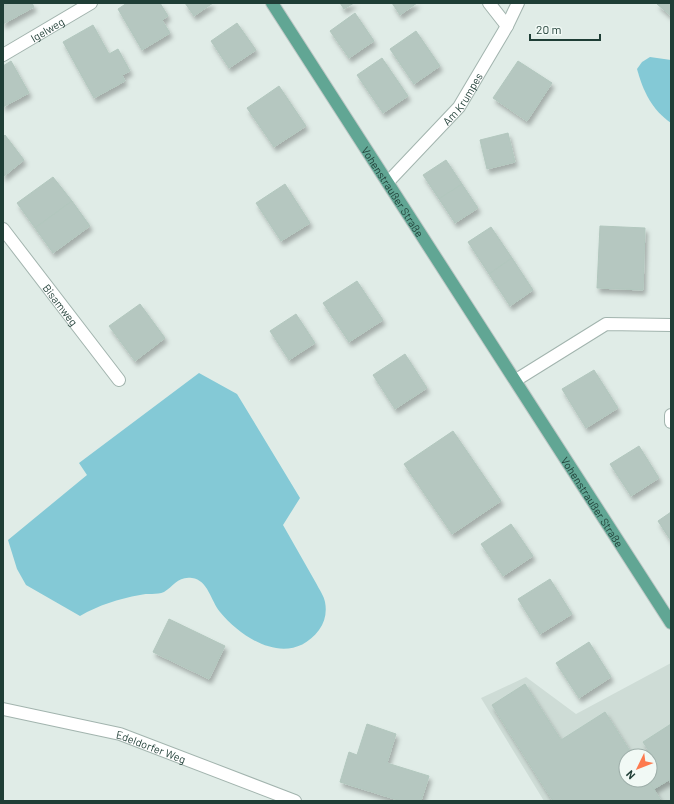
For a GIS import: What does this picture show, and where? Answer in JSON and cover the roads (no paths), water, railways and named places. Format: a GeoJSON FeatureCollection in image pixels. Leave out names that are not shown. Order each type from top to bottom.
{"type":"FeatureCollection","features":[{"type":"Feature","properties":{"kind":"main road","name":"Vohenstraußer Straße"},"geometry":{"type":"LineString","coordinates":[[272,3],[671,623]]}},
{"type":"Feature","properties":{"kind":"street","name":"Igelweg"},"geometry":{"type":"LineString","coordinates":[[3,55],[91,3]]}},
{"type":"Feature","properties":{"kind":"street"},"geometry":{"type":"LineString","coordinates":[[489,3],[507,26]]}},
{"type":"Feature","properties":{"kind":"street","name":"Am Krumpes"},"geometry":{"type":"LineString","coordinates":[[388,182],[459,107],[507,26],[518,3]]}},
{"type":"Feature","properties":{"kind":"street","name":"Bisamweg"},"geometry":{"type":"LineString","coordinates":[[3,229],[119,380]]}},
{"type":"Feature","properties":{"kind":"street"},"geometry":{"type":"LineString","coordinates":[[516,380],[606,324],[671,324]]}},
{"type":"Feature","properties":{"kind":"street"},"geometry":{"type":"LineString","coordinates":[[671,415],[671,422]]}},
{"type":"Feature","properties":{"kind":"street","name":"Edeldorfer Weg"},"geometry":{"type":"LineString","coordinates":[[3,708],[120,734],[295,801]]}},
{"type":"Feature","properties":{"kind":"water"},"geometry":{"type":"Polygon","coordinates":[[[650,57],[671,60],[671,123],[653,106],[639,77],[637,69],[642,62],[650,57]]]}},
{"type":"Feature","properties":{"kind":"water"},"geometry":{"type":"Polygon","coordinates":[[[199,373],[237,394],[300,498],[283,525],[323,595],[326,609],[324,620],[319,630],[307,641],[295,647],[281,649],[268,646],[254,640],[242,632],[230,623],[220,612],[206,587],[202,583],[192,578],[183,578],[164,592],[143,594],[116,601],[80,616],[26,585],[17,569],[8,540],[87,475],[79,463],[199,373]]]}}]}
